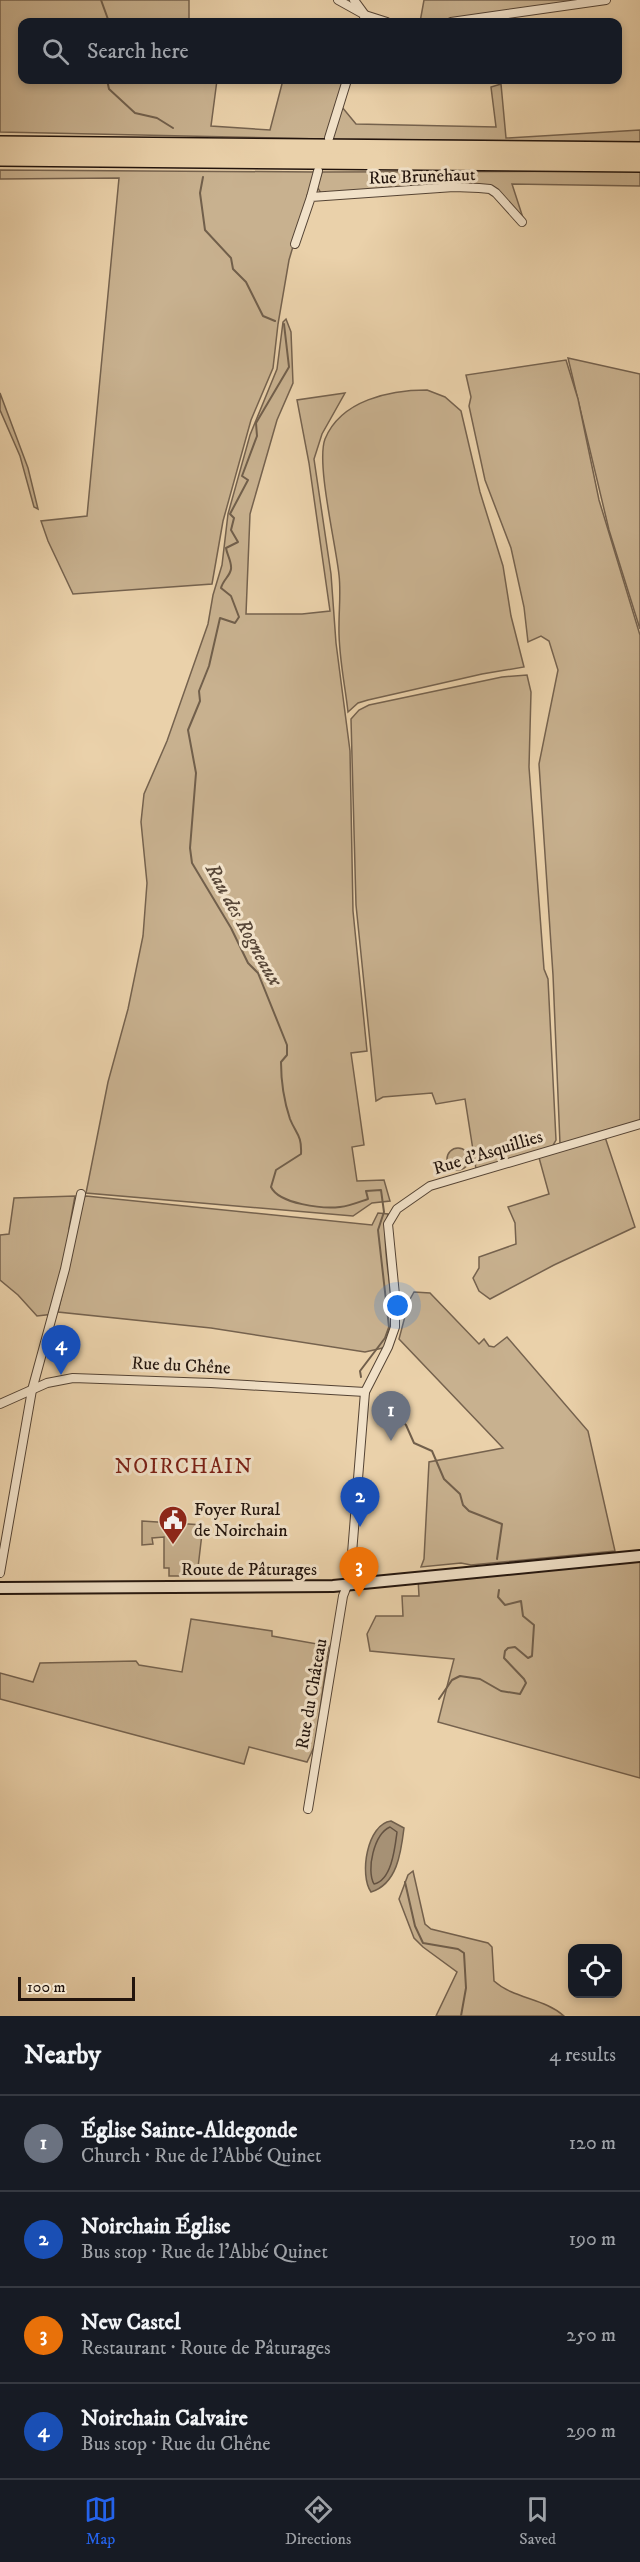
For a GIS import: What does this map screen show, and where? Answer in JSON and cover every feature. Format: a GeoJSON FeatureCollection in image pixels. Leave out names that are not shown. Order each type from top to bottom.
{"type":"FeatureCollection","features":[{"type":"Feature","properties":{"kind":"highway"},"geometry":{"type":"LineString","coordinates":[[0,144],[640,150]]}},
{"type":"Feature","properties":{"kind":"highway"},"geometry":{"type":"LineString","coordinates":[[0,158],[640,164]]}},
{"type":"Feature","properties":{"kind":"main road","name":"Route de Pâturages"},"geometry":{"type":"LineString","coordinates":[[0,1588],[346,1585],[640,1556]]}},
{"type":"Feature","properties":{"kind":"street"},"geometry":{"type":"LineString","coordinates":[[338,0],[363,18]]}},
{"type":"Feature","properties":{"kind":"street"},"geometry":{"type":"LineString","coordinates":[[354,0],[363,18]]}},
{"type":"Feature","properties":{"kind":"street"},"geometry":{"type":"LineString","coordinates":[[479,18],[606,0]]}},
{"type":"Feature","properties":{"kind":"street"},"geometry":{"type":"LineString","coordinates":[[329,138],[346,84]]}},
{"type":"Feature","properties":{"kind":"street"},"geometry":{"type":"LineString","coordinates":[[295,244],[318,171]]}},
{"type":"Feature","properties":{"kind":"street","name":"Rue Brunehaut"},"geometry":{"type":"LineString","coordinates":[[311,196],[454,187],[490,189],[522,222]]}},
{"type":"Feature","properties":{"kind":"street","name":"Rue d'Asquillies"},"geometry":{"type":"LineString","coordinates":[[365,1392],[388,1347],[395,1327],[395,1295],[388,1232],[390,1217],[397,1209],[430,1186],[450,1179],[640,1124]]}},
{"type":"Feature","properties":{"kind":"street"},"geometry":{"type":"LineString","coordinates":[[0,1573],[32,1390],[65,1269],[81,1194]]}},
{"type":"Feature","properties":{"kind":"street","name":"Rue du Chêne"},"geometry":{"type":"LineString","coordinates":[[0,1404],[61,1380],[107,1378],[365,1392]]}},
{"type":"Feature","properties":{"kind":"street","name":"Rue du Château"},"geometry":{"type":"LineString","coordinates":[[308,1809],[343,1596],[350,1578],[365,1392]]}},
{"type":"Feature","properties":{"kind":"shaded area"},"geometry":{"type":"Polygon","coordinates":[[[0,0],[189,0],[189,18],[18,18],[18,84],[216,84],[211,126],[270,130],[282,84],[343,84],[325,139],[0,132],[0,0]]]}},
{"type":"Feature","properties":{"kind":"shaded area"},"geometry":{"type":"Polygon","coordinates":[[[424,0],[606,0],[479,18],[421,18],[424,0]]]}},
{"type":"Feature","properties":{"kind":"shaded area"},"geometry":{"type":"Polygon","coordinates":[[[501,84],[506,138],[640,130],[640,142],[332,139],[342,107],[356,124],[496,127],[491,87],[501,84]]]}},
{"type":"Feature","properties":{"kind":"shaded area"},"geometry":{"type":"Polygon","coordinates":[[[0,170],[315,172],[289,260],[273,368],[251,420],[223,521],[212,584],[73,594],[41,521],[87,516],[119,178],[0,179],[0,170]]]}},
{"type":"Feature","properties":{"kind":"shaded area"},"geometry":{"type":"Polygon","coordinates":[[[640,171],[640,186],[512,184],[524,221],[502,195],[487,186],[460,183],[321,193],[317,187],[322,172],[640,171]]]}},
{"type":"Feature","properties":{"kind":"shaded area"},"geometry":{"type":"Polygon","coordinates":[[[286,319],[291,332],[293,383],[277,420],[250,514],[246,614],[302,614],[330,611],[309,463],[297,400],[345,393],[322,434],[314,459],[331,574],[336,643],[350,751],[353,911],[367,1051],[351,1053],[364,1145],[352,1147],[357,1181],[384,1180],[390,1201],[372,1203],[353,1216],[86,1193],[108,1082],[128,1009],[143,936],[147,883],[141,822],[144,794],[167,741],[208,624],[213,595],[222,565],[228,514],[250,435],[277,369],[283,322],[286,319]]]}},
{"type":"Feature","properties":{"kind":"shaded area"},"geometry":{"type":"Polygon","coordinates":[[[568,358],[640,374],[640,629],[609,530],[568,358]]]}},
{"type":"Feature","properties":{"kind":"shaded area"},"geometry":{"type":"Polygon","coordinates":[[[566,360],[578,399],[599,500],[640,635],[640,1122],[560,1144],[553,975],[539,764],[558,670],[549,641],[541,636],[528,642],[524,607],[511,548],[485,480],[469,406],[471,397],[466,375],[566,360]]]}},
{"type":"Feature","properties":{"kind":"shaded area"},"geometry":{"type":"Polygon","coordinates":[[[427,390],[445,397],[461,411],[480,492],[503,566],[511,616],[524,667],[482,674],[368,700],[358,703],[348,712],[340,647],[339,575],[323,466],[325,439],[332,426],[342,415],[355,406],[383,395],[427,390]]]}},
{"type":"Feature","properties":{"kind":"shaded area"},"geometry":{"type":"Polygon","coordinates":[[[0,393],[28,468],[38,509],[34,507],[20,456],[0,410],[0,393]]]}},
{"type":"Feature","properties":{"kind":"shaded area"},"geometry":{"type":"Polygon","coordinates":[[[527,675],[531,692],[529,767],[544,969],[548,979],[556,1140],[552,1147],[476,1169],[465,1099],[436,1104],[432,1093],[383,1097],[376,1101],[356,905],[351,719],[359,710],[369,705],[502,677],[527,675]]]}},
{"type":"Feature","properties":{"kind":"shaded area"},"geometry":{"type":"Polygon","coordinates":[[[604,1134],[635,1227],[554,1265],[490,1299],[479,1291],[473,1278],[479,1268],[479,1257],[516,1244],[515,1223],[508,1207],[549,1194],[538,1154],[604,1134]]]}},
{"type":"Feature","properties":{"kind":"shaded area"},"geometry":{"type":"Polygon","coordinates":[[[458,1148],[466,1151],[469,1159],[466,1167],[458,1170],[450,1167],[447,1159],[450,1151],[458,1148]]]}},
{"type":"Feature","properties":{"kind":"shaded area"},"geometry":{"type":"Polygon","coordinates":[[[75,1196],[69,1229],[73,1229],[54,1314],[37,1316],[18,1295],[0,1280],[0,1235],[9,1234],[14,1198],[75,1196]]]}},
{"type":"Feature","properties":{"kind":"shaded area"},"geometry":{"type":"Polygon","coordinates":[[[86,1196],[372,1225],[378,1213],[388,1214],[386,1246],[392,1313],[387,1347],[365,1352],[211,1328],[58,1312],[86,1196]]]}},
{"type":"Feature","properties":{"kind":"shaded area"},"geometry":{"type":"Polygon","coordinates":[[[414,1292],[430,1293],[479,1344],[484,1339],[489,1346],[494,1347],[507,1337],[588,1431],[615,1551],[471,1565],[461,1563],[421,1567],[424,1559],[429,1462],[503,1448],[399,1339],[409,1301],[414,1292]]]}},
{"type":"Feature","properties":{"kind":"shaded area"},"geometry":{"type":"Polygon","coordinates":[[[142,1521],[203,1525],[197,1576],[169,1576],[169,1568],[164,1568],[164,1537],[152,1538],[153,1544],[142,1545],[142,1521]]]}},
{"type":"Feature","properties":{"kind":"shaded area"},"geometry":{"type":"Polygon","coordinates":[[[640,1556],[640,1778],[438,1722],[454,1659],[370,1651],[367,1634],[376,1616],[403,1616],[402,1596],[419,1596],[418,1578],[640,1556]]]}},
{"type":"Feature","properties":{"kind":"shaded area"},"geometry":{"type":"Polygon","coordinates":[[[191,1619],[272,1631],[272,1636],[329,1646],[315,1745],[307,1762],[249,1747],[244,1764],[0,1699],[0,1673],[33,1682],[40,1663],[136,1661],[139,1665],[182,1672],[191,1619]]]}},
{"type":"Feature","properties":{"kind":"shaded area"},"geometry":{"type":"Polygon","coordinates":[[[413,1871],[425,1924],[431,1929],[488,1943],[492,1947],[494,1981],[511,1992],[547,2005],[564,2016],[436,2016],[457,1972],[414,1938],[399,1899],[408,1875],[413,1871]]]}},
{"type":"Feature","properties":{"kind":"water"},"geometry":{"type":"Polygon","coordinates":[[[391,1821],[404,1828],[399,1857],[387,1882],[371,1892],[367,1884],[366,1863],[371,1840],[383,1824],[391,1821]]]}},
{"type":"Feature","properties":{"kind":"waterway","name":"Rau des Rogneaux"},"geometry":{"type":"LineString","coordinates":[[101,0],[108,18]]}},
{"type":"Feature","properties":{"kind":"waterway","name":"Rau des Rogneaux"},"geometry":{"type":"LineString","coordinates":[[108,84],[109,89],[135,113],[157,118],[173,128]]}},
{"type":"Feature","properties":{"kind":"waterway","name":"Rau des Rogneaux"},"geometry":{"type":"LineString","coordinates":[[203,177],[200,193],[205,230],[231,258],[233,269],[246,282],[263,316],[275,321]]}},
{"type":"Feature","properties":{"kind":"waterway","name":"Rau des Rogneaux"},"geometry":{"type":"LineString","coordinates":[[284,324],[289,367],[256,423],[257,436],[242,476],[248,480],[230,514],[234,518],[231,530],[238,542],[226,548],[231,569],[221,588],[231,596],[239,617],[235,623],[220,618],[209,666],[199,691],[200,701],[188,730],[196,773],[190,848],[192,863],[231,928],[248,963],[258,973],[287,1045],[287,1055],[281,1062],[282,1084],[290,1119],[300,1139],[301,1154],[276,1170],[271,1187],[283,1198],[292,1201],[313,1206],[332,1207],[347,1206],[368,1199],[366,1191],[381,1190],[384,1212],[378,1230],[389,1327],[385,1338],[360,1371],[361,1377]]}},
{"type":"Feature","properties":{"kind":"waterway","name":"Rau des Rogneaux"},"geometry":{"type":"LineString","coordinates":[[378,1399],[406,1425],[414,1443],[432,1451],[444,1479],[460,1494],[463,1505],[469,1511],[502,1524],[497,1559]]}},
{"type":"Feature","properties":{"kind":"waterway","name":"Rau des Rogneaux"},"geometry":{"type":"LineString","coordinates":[[439,1699],[452,1680],[460,1676],[480,1679],[501,1691],[520,1694],[526,1683],[504,1658],[505,1651],[515,1647],[528,1658],[532,1656],[534,1625],[523,1616],[521,1601],[505,1605],[498,1597],[499,1590]]}},
{"type":"Feature","properties":{"kind":"waterway","name":"Rau des Rogneaux"},"geometry":{"type":"LineString","coordinates":[[405,1882],[415,1926],[423,1943],[458,1949],[464,1953],[466,1988],[461,2016]]}},
{"type":"Feature","properties":{"kind":"place","name":"Noirchain Calvaire"},"geometry":{"type":"Point","coordinates":[61,1375]}},
{"type":"Feature","properties":{"kind":"place","name":"Église Sainte-Aldegonde"},"geometry":{"type":"Point","coordinates":[391,1441]}},
{"type":"Feature","properties":{"kind":"place","name":"Noirchain Église"},"geometry":{"type":"Point","coordinates":[360,1527]}},
{"type":"Feature","properties":{"kind":"place","name":"Foyer Rural de Noirchain"},"geometry":{"type":"Point","coordinates":[173,1546]}},
{"type":"Feature","properties":{"kind":"place","name":"New Castel"},"geometry":{"type":"Point","coordinates":[359,1597]}},
{"type":"Feature","properties":{"kind":"district","name":"NOIRCHAIN"},"geometry":{"type":"Point","coordinates":[184,1467]}}]}
